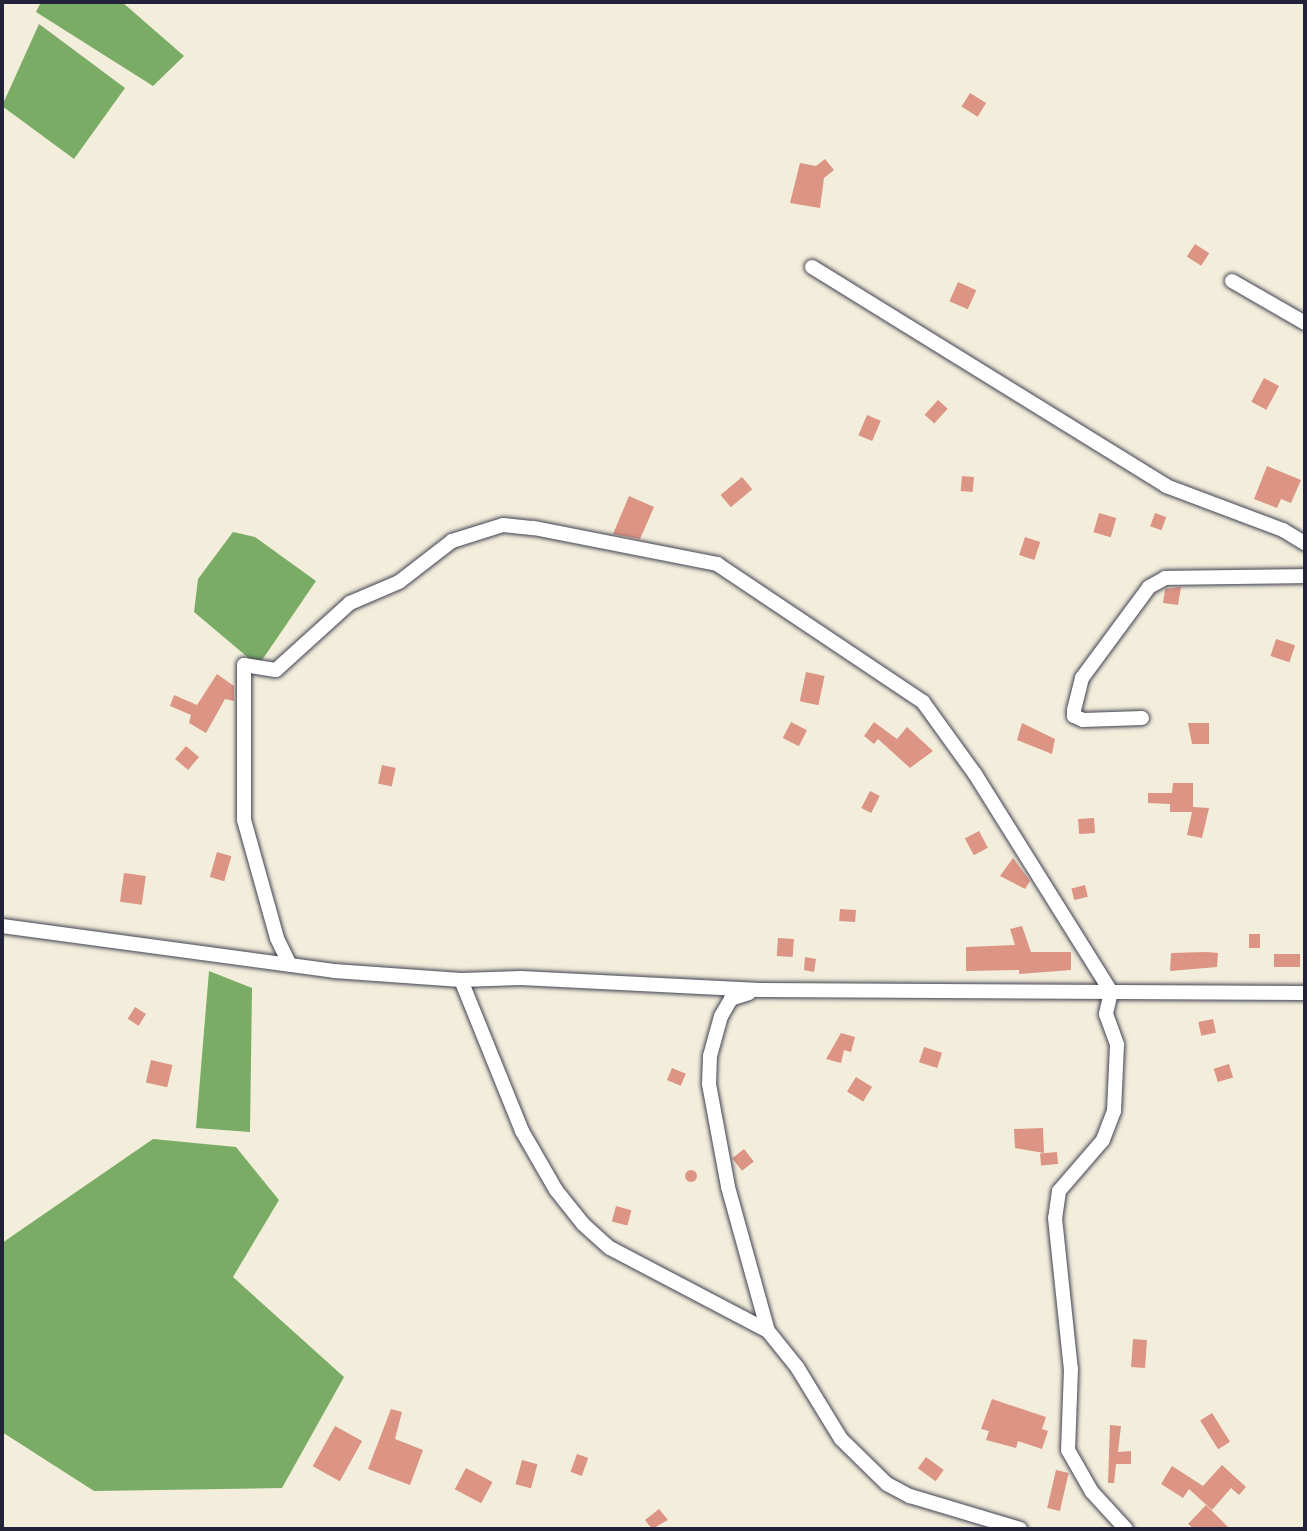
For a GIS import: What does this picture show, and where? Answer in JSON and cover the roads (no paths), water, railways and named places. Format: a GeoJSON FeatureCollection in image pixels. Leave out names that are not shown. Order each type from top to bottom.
{"type":"FeatureCollection","features":[{"type":"Feature","properties":{"kind":"street"},"geometry":{"type":"LineString","coordinates":[[812,267],[1166,486],[1256,519],[1305,543]]}},
{"type":"Feature","properties":{"kind":"street"},"geometry":{"type":"LineString","coordinates":[[1232,281],[1305,323]]}},
{"type":"Feature","properties":{"kind":"street"},"geometry":{"type":"LineString","coordinates":[[290,965],[277,937],[244,820],[244,665],[276,670],[350,603],[399,582],[452,541],[503,526],[615,540],[717,564],[923,702],[975,774],[1111,992],[1106,1014],[1117,1045],[1114,1111],[1103,1140],[1059,1191],[1055,1218],[1072,1369],[1068,1450],[1092,1492],[1126,1529]]}},
{"type":"Feature","properties":{"kind":"street"},"geometry":{"type":"LineString","coordinates":[[1142,718],[1083,720],[1074,716],[1074,710],[1082,678],[1149,587],[1165,578],[1305,576]]}},
{"type":"Feature","properties":{"kind":"street"},"geometry":{"type":"LineString","coordinates":[[2,926],[290,965],[461,980],[760,990],[1305,992]]}},
{"type":"Feature","properties":{"kind":"street"},"geometry":{"type":"LineString","coordinates":[[461,980],[522,1131],[555,1190],[583,1224],[610,1248],[768,1331]]}},
{"type":"Feature","properties":{"kind":"street"},"geometry":{"type":"LineString","coordinates":[[760,990],[730,999],[713,1036],[709,1084],[728,1187],[768,1331],[797,1367],[841,1439],[871,1472],[910,1496],[1020,1529]]}}]}
